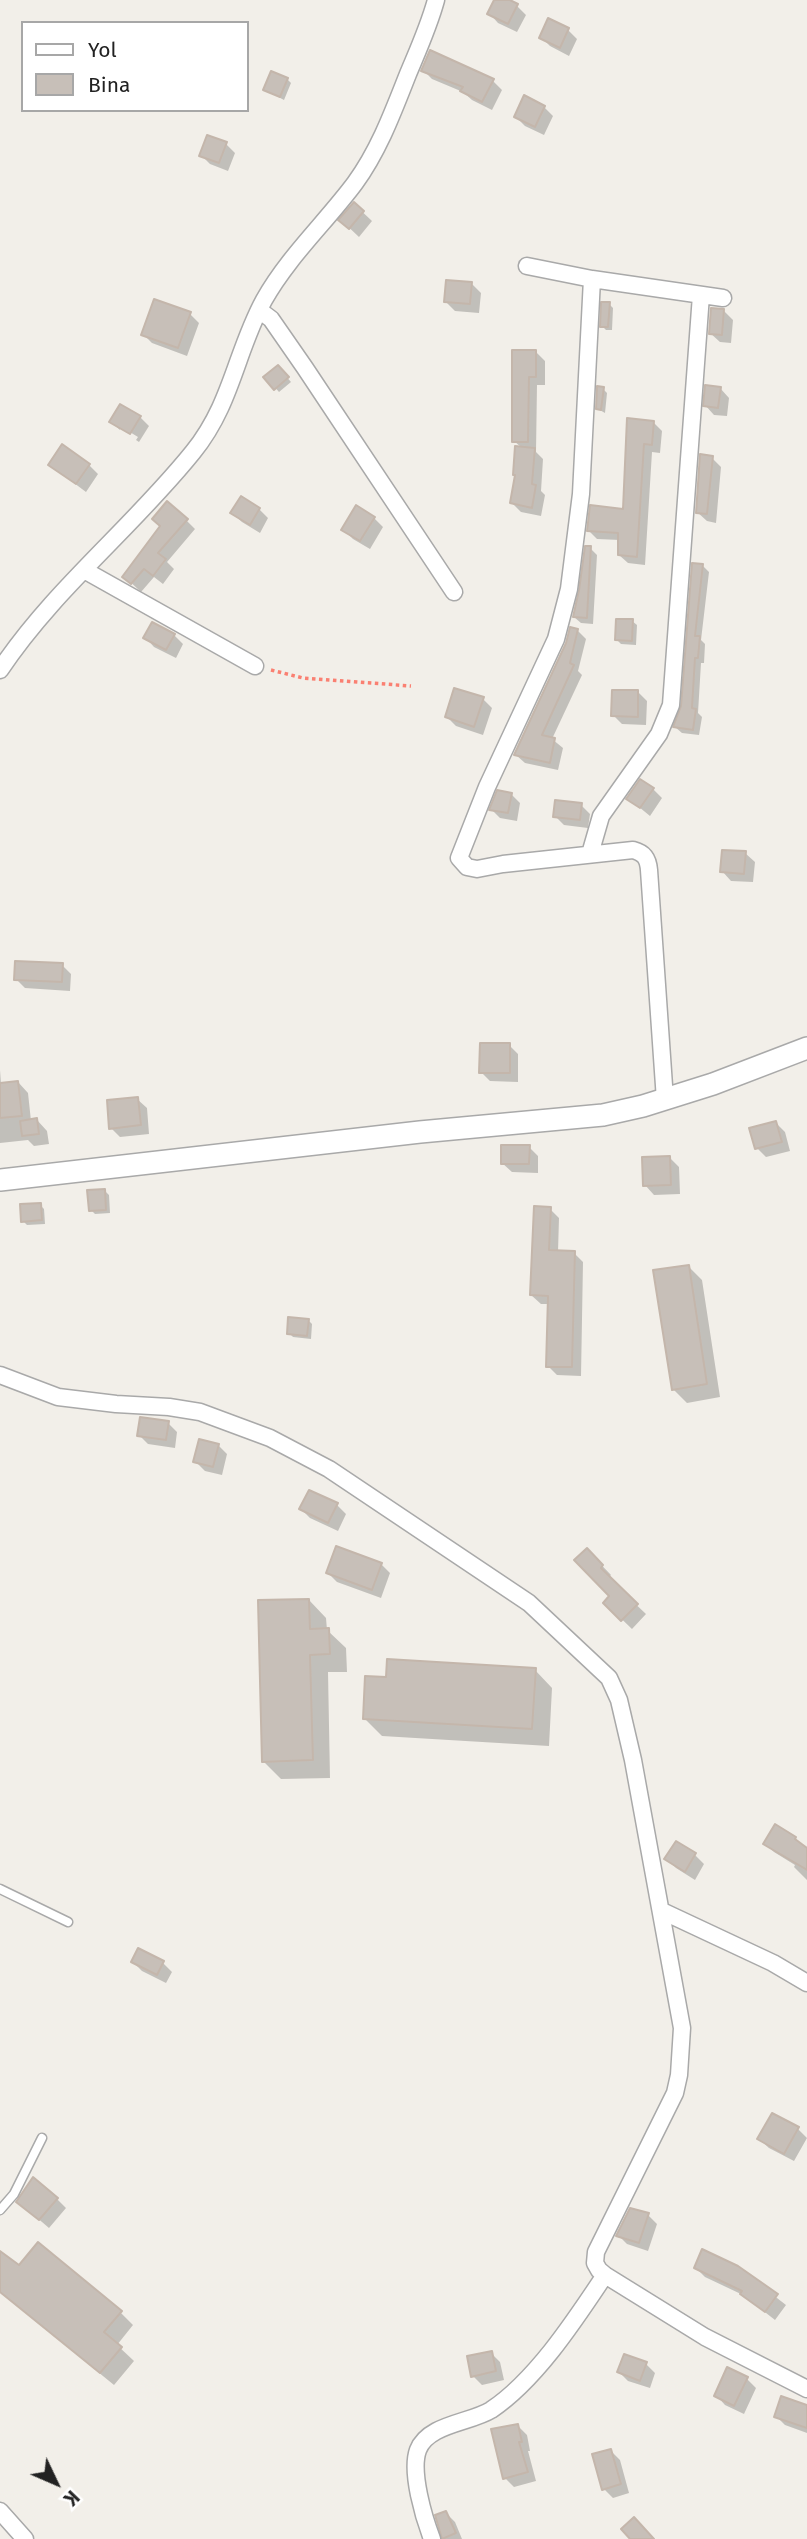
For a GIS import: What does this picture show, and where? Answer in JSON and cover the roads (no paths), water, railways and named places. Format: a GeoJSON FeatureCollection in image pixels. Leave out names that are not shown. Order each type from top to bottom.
{"type":"FeatureCollection","features":[{"type":"Feature","properties":{"kind":"street"},"geometry":{"type":"LineString","coordinates":[[0,670],[28,633],[84,570],[171,478],[208,430],[231,386],[259,310],[276,282],[355,182],[374,153],[436,0]]}},
{"type":"Feature","properties":{"kind":"street"},"geometry":{"type":"LineString","coordinates":[[527,267],[723,298]]}},
{"type":"Feature","properties":{"kind":"street"},"geometry":{"type":"LineString","coordinates":[[592,279],[581,494],[564,614],[556,639],[487,787],[459,858],[467,867],[477,869],[633,850],[640,852],[649,862],[665,1100]]}},
{"type":"Feature","properties":{"kind":"street"},"geometry":{"type":"LineString","coordinates":[[590,854],[601,816],[659,734],[671,705],[701,295]]}},
{"type":"Feature","properties":{"kind":"street"},"geometry":{"type":"LineString","coordinates":[[259,310],[271,320],[298,358],[454,592]]}},
{"type":"Feature","properties":{"kind":"street"},"geometry":{"type":"LineString","coordinates":[[84,570],[255,666]]}},
{"type":"Feature","properties":{"kind":"street"},"geometry":{"type":"LineString","coordinates":[[0,1181],[420,1132],[603,1115],[665,1100],[807,1048]]}},
{"type":"Feature","properties":{"kind":"street"},"geometry":{"type":"LineString","coordinates":[[0,1375],[58,1397],[200,1412],[270,1438],[329,1469],[529,1603],[594,1661],[609,1678],[616,1690],[633,1760],[682,2028],[675,2093],[596,2252],[595,2263],[598,2270],[605,2275],[705,2337],[807,2389]]}},
{"type":"Feature","properties":{"kind":"street"},"geometry":{"type":"LineString","coordinates":[[662,1911],[774,1963],[807,1983]]}},
{"type":"Feature","properties":{"kind":"street"},"geometry":{"type":"LineString","coordinates":[[432,2539],[418,2495],[417,2453],[422,2443],[442,2430],[489,2411],[505,2399],[564,2335],[605,2275]]}},
{"type":"Feature","properties":{"kind":"street"},"geometry":{"type":"LineString","coordinates":[[0,2511],[24,2539]]}},
{"type":"Feature","properties":{"kind":"lane"},"geometry":{"type":"LineString","coordinates":[[0,1889],[68,1922]]}},
{"type":"Feature","properties":{"kind":"lane"},"geometry":{"type":"LineString","coordinates":[[0,2210],[14,2194],[42,2137]]}}]}
